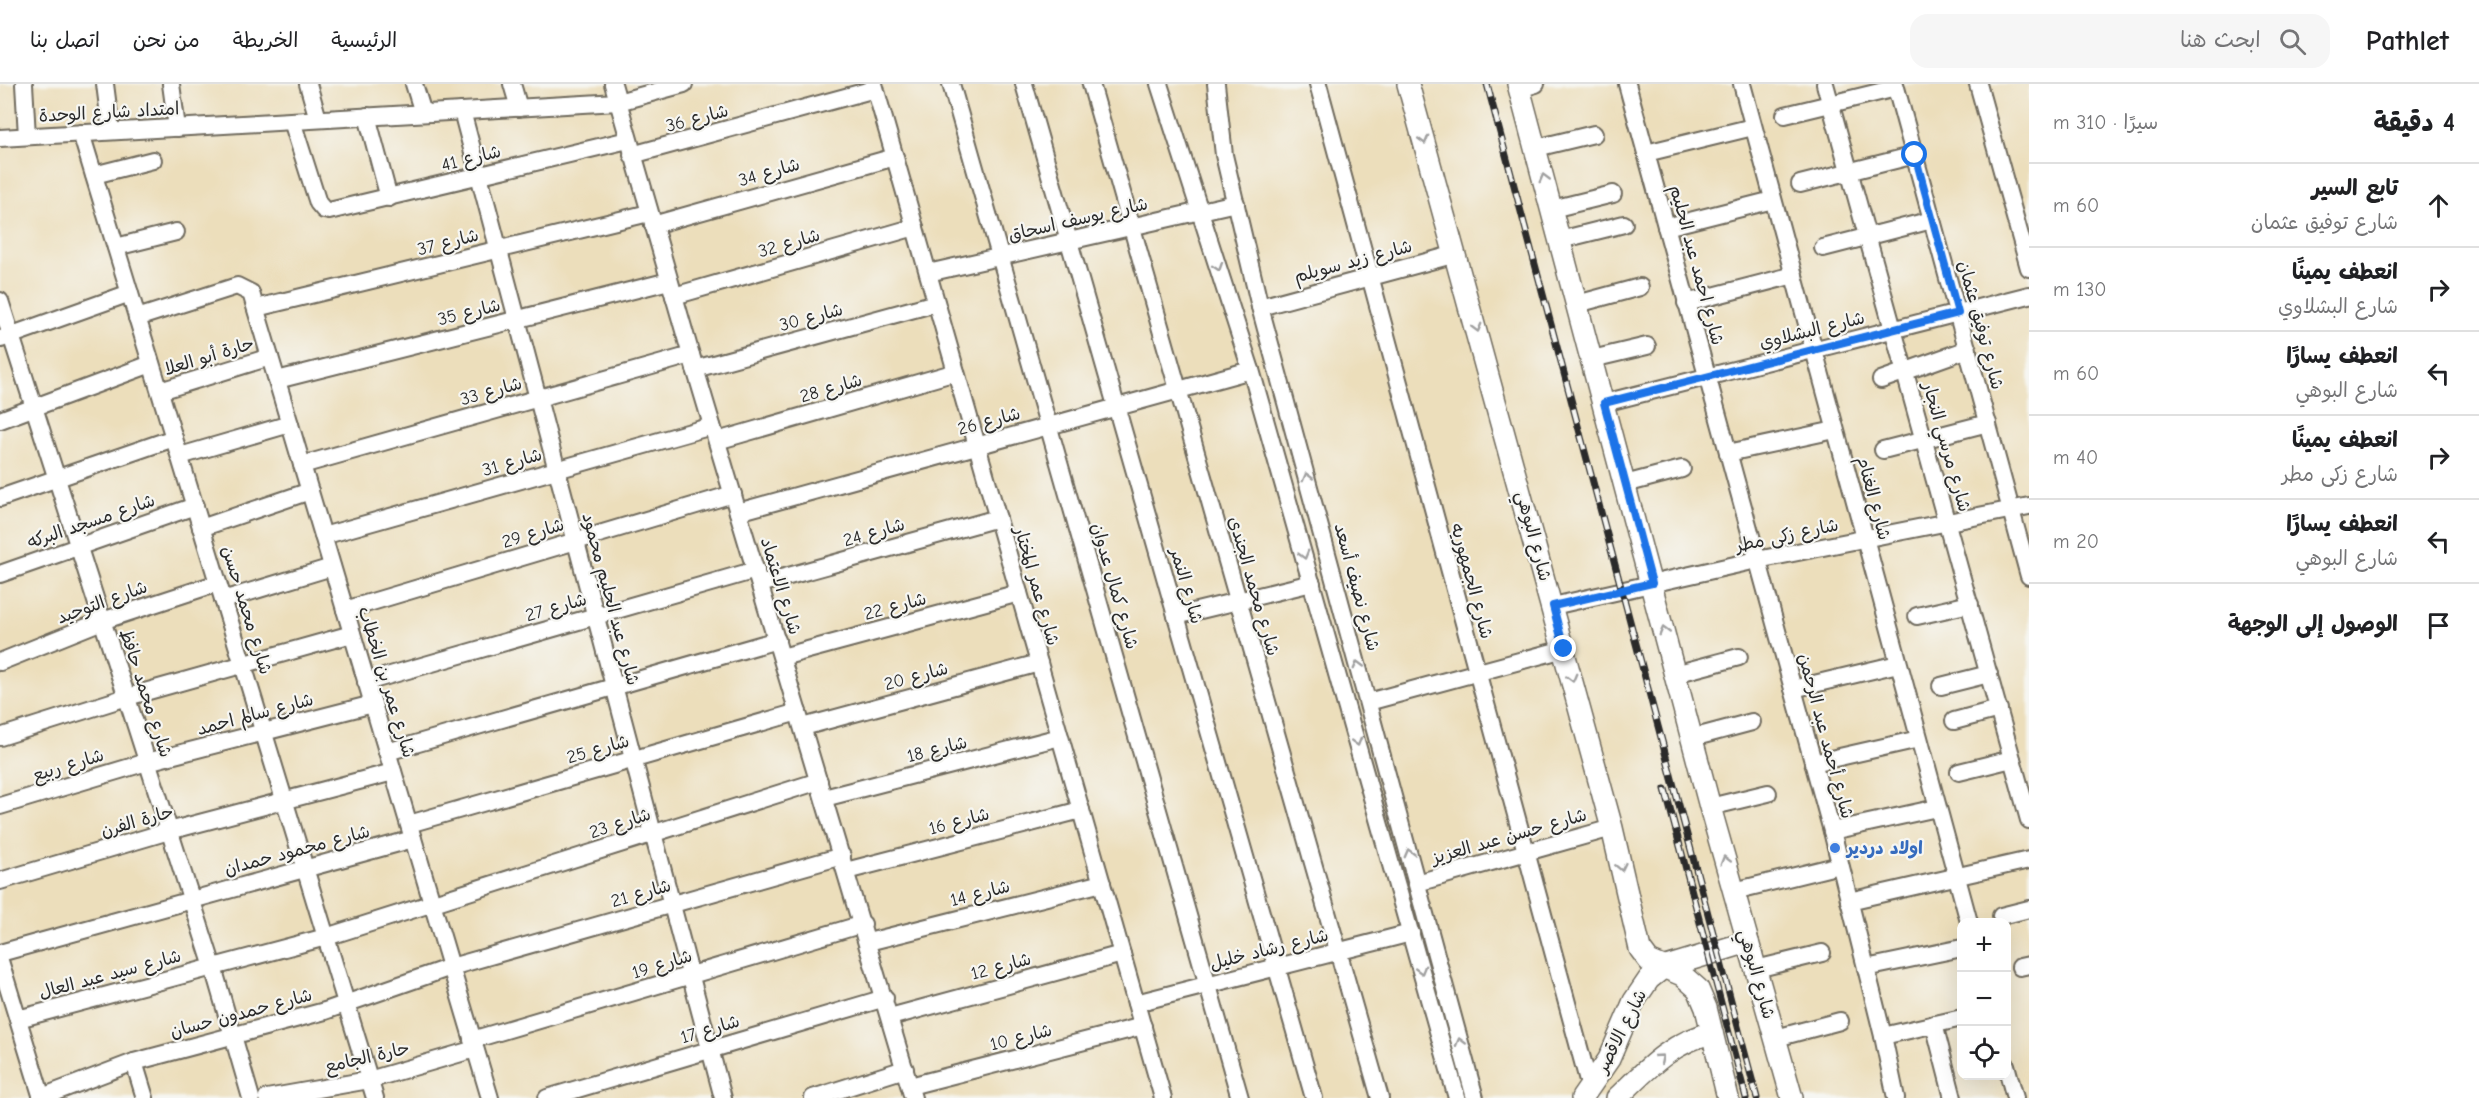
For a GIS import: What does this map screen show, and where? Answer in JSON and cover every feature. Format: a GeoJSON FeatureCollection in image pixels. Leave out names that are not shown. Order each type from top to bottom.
{"type":"FeatureCollection","features":[{"type":"Feature","properties":{"kind":"street"},"geometry":{"type":"LineString","coordinates":[[24,84],[27,136]]}},
{"type":"Feature","properties":{"kind":"street"},"geometry":{"type":"LineString","coordinates":[[105,84],[111,131]]}},
{"type":"Feature","properties":{"kind":"street"},"geometry":{"type":"LineString","coordinates":[[171,84],[177,128]]}},
{"type":"Feature","properties":{"kind":"street"},"geometry":{"type":"LineString","coordinates":[[308,84],[318,119]]}},
{"type":"Feature","properties":{"kind":"street"},"geometry":{"type":"LineString","coordinates":[[414,84],[423,113]]}},
{"type":"Feature","properties":{"kind":"street"},"geometry":{"type":"LineString","coordinates":[[512,84],[519,108]]}},
{"type":"Feature","properties":{"kind":"street","name":"شارع الاعتماد"},"geometry":{"type":"LineString","coordinates":[[613,84],[693,362],[912,1092]]}},
{"type":"Feature","properties":{"kind":"street","name":"امتداد شارع الوحدة"},"geometry":{"type":"LineString","coordinates":[[0,138],[618,102],[684,84]]}},
{"type":"Feature","properties":{"kind":"street","name":"شارع كمال عدوان"},"geometry":{"type":"LineString","coordinates":[[951,84],[1240,1098]]}},
{"type":"Feature","properties":{"kind":"street","name":"شارع النمر"},"geometry":{"type":"LineString","coordinates":[[1024,84],[1314,1098]]}},
{"type":"Feature","properties":{"kind":"street","name":"شارع محمد الجندى"},"geometry":{"type":"LineString","coordinates":[[1091,84],[1380,1098]]}},
{"type":"Feature","properties":{"kind":"street"},"geometry":{"type":"LineString","coordinates":[[1159,84],[1251,370],[1457,1098]]}},
{"type":"Feature","properties":{"kind":"street","name":"شارع نصيف أسعد"},"geometry":{"type":"LineString","coordinates":[[1216,84],[1224,155],[1260,307],[1475,1098]]}},
{"type":"Feature","properties":{"kind":"street","name":"شارع الجمهوريه"},"geometry":{"type":"LineString","coordinates":[[1318,84],[1527,851],[1586,1093]]}},
{"type":"Feature","properties":{"kind":"street","name":"شارع البوهي"},"geometry":{"type":"LineString","coordinates":[[1408,84],[1553,606],[1612,828],[1638,943],[1650,961],[1682,975],[1698,989],[1712,1033],[1728,1098]]}},
{"type":"Feature","properties":{"kind":"street","name":"شارع احمد عبد الحليم"},"geometry":{"type":"LineString","coordinates":[[1626,84],[1757,560]]}},
{"type":"Feature","properties":{"kind":"street","name":"شارع الغنام"},"geometry":{"type":"LineString","coordinates":[[1742,84],[1968,918]]}},
{"type":"Feature","properties":{"kind":"street","name":"شارع مرسي النجار"},"geometry":{"type":"LineString","coordinates":[[1825,84],[2029,820]]}},
{"type":"Feature","properties":{"kind":"street"},"geometry":{"type":"LineString","coordinates":[[1978,84],[2029,268]]}},
{"type":"Feature","properties":{"kind":"street","name":"شارع 36"},"geometry":{"type":"LineString","coordinates":[[630,148],[875,86]]}},
{"type":"Feature","properties":{"kind":"street","name":"شارع عمر المختار"},"geometry":{"type":"LineString","coordinates":[[875,86],[1163,1098]]}},
{"type":"Feature","properties":{"kind":"street","name":"شارع البوهي"},"geometry":{"type":"LineString","coordinates":[[1524,86],[1536,148],[1710,807],[1776,1038],[1786,1097]]}},
{"type":"Feature","properties":{"kind":"street"},"geometry":{"type":"LineString","coordinates":[[1785,115],[1896,86]]}},
{"type":"Feature","properties":{"kind":"street","name":"شارع توفيق عثمان"},"geometry":{"type":"LineString","coordinates":[[1896,86],[2029,576]]}},
{"type":"Feature","properties":{"kind":"street","name":"شارع عبد الحليم محمود"},"geometry":{"type":"LineString","coordinates":[[462,111],[723,1098]]}},
{"type":"Feature","properties":{"kind":"street"},"geometry":{"type":"LineString","coordinates":[[367,116],[389,198]]}},
{"type":"Feature","properties":{"kind":"street","name":"شارع 41"},"geometry":{"type":"LineString","coordinates":[[292,121],[318,202],[324,210],[334,211],[479,176],[630,148]]}},
{"type":"Feature","properties":{"kind":"street"},"geometry":{"type":"LineString","coordinates":[[1646,153],[1753,127]]}},
{"type":"Feature","properties":{"kind":"street","name":"شارع محمد حسن"},"geometry":{"type":"LineString","coordinates":[[81,133],[375,1098]]}},
{"type":"Feature","properties":{"kind":"street"},"geometry":{"type":"LineString","coordinates":[[1536,148],[1594,134]]}},
{"type":"Feature","properties":{"kind":"street"},"geometry":{"type":"LineString","coordinates":[[1800,184],[1915,155]]}},
{"type":"Feature","properties":{"kind":"street","name":"شارع 34"},"geometry":{"type":"LineString","coordinates":[[651,219],[895,157]]}},
{"type":"Feature","properties":{"kind":"street"},"geometry":{"type":"LineString","coordinates":[[94,175],[153,160]]}},
{"type":"Feature","properties":{"kind":"street"},"geometry":{"type":"LineString","coordinates":[[1552,209],[1613,194]]}},
{"type":"Feature","properties":{"kind":"street"},"geometry":{"type":"LineString","coordinates":[[1666,226],[1773,200]]}},
{"type":"Feature","properties":{"kind":"street","name":"شارع يوسف اسحاق"},"geometry":{"type":"LineString","coordinates":[[928,273],[1236,204]]}},
{"type":"Feature","properties":{"kind":"street","name":"شارع 37"},"geometry":{"type":"LineString","coordinates":[[256,308],[499,250],[651,219]]}},
{"type":"Feature","properties":{"kind":"street"},"geometry":{"type":"LineString","coordinates":[[1823,248],[1932,220]]}},
{"type":"Feature","properties":{"kind":"street"},"geometry":{"type":"LineString","coordinates":[[1560,240],[1624,224]]}},
{"type":"Feature","properties":{"kind":"street","name":"شارع 32"},"geometry":{"type":"LineString","coordinates":[[672,289],[915,227]]}},
{"type":"Feature","properties":{"kind":"street"},"geometry":{"type":"LineString","coordinates":[[116,247],[176,232]]}},
{"type":"Feature","properties":{"kind":"street","name":"شارع زيد سويلم"},"geometry":{"type":"LineString","coordinates":[[1260,307],[1456,254]]}},
{"type":"Feature","properties":{"kind":"street"},"geometry":{"type":"LineString","coordinates":[[1686,303],[1794,275]]}},
{"type":"Feature","properties":{"kind":"street","name":"شارع عمر بن الخطاب"},"geometry":{"type":"LineString","coordinates":[[137,318],[237,286],[251,293],[490,1098]]}},
{"type":"Feature","properties":{"kind":"street"},"geometry":{"type":"LineString","coordinates":[[1578,304],[1640,287]]}},
{"type":"Feature","properties":{"kind":"street","name":"شارع 35"},"geometry":{"type":"LineString","coordinates":[[277,380],[517,320],[672,289]]}},
{"type":"Feature","properties":{"kind":"street"},"geometry":{"type":"LineString","coordinates":[[5,337],[130,293]]}},
{"type":"Feature","properties":{"kind":"street","name":"شارع البشلاوي"},"geometry":{"type":"LineString","coordinates":[[1604,403],[2029,295]]}},
{"type":"Feature","properties":{"kind":"street","name":"شارع محمد حافظ"},"geometry":{"type":"LineString","coordinates":[[0,301],[5,337],[34,407],[213,967],[251,1098]]}},
{"type":"Feature","properties":{"kind":"street","name":"شارع 30"},"geometry":{"type":"LineString","coordinates":[[693,362],[936,303]]}},
{"type":"Feature","properties":{"kind":"street"},"geometry":{"type":"LineString","coordinates":[[1592,359],[1647,346]]}},
{"type":"Feature","properties":{"kind":"street"},"geometry":{"type":"LineString","coordinates":[[1881,380],[1968,349]]}},
{"type":"Feature","properties":{"kind":"street","name":"حارة أبو العلا"},"geometry":{"type":"LineString","coordinates":[[160,392],[270,357]]}},
{"type":"Feature","properties":{"kind":"street","name":"شارع 33"},"geometry":{"type":"LineString","coordinates":[[302,465],[538,398],[693,362]]}},
{"type":"Feature","properties":{"kind":"street"},"geometry":{"type":"LineString","coordinates":[[0,420],[151,364]]}},
{"type":"Feature","properties":{"kind":"street","name":"شارع 26"},"geometry":{"type":"LineString","coordinates":[[738,512],[1251,370]]}},
{"type":"Feature","properties":{"kind":"street","name":"شارع 28"},"geometry":{"type":"LineString","coordinates":[[715,434],[956,372]]}},
{"type":"Feature","properties":{"kind":"street"},"geometry":{"type":"LineString","coordinates":[[1882,450],[1988,423]]}},
{"type":"Feature","properties":{"kind":"street"},"geometry":{"type":"LineString","coordinates":[[180,456],[290,424]]}},
{"type":"Feature","properties":{"kind":"street"},"geometry":{"type":"LineString","coordinates":[[1728,453],[1835,430]]}},
{"type":"Feature","properties":{"kind":"street","name":"شارع 31"},"geometry":{"type":"LineString","coordinates":[[323,536],[557,470],[715,434]]}},
{"type":"Feature","properties":{"kind":"street"},"geometry":{"type":"LineString","coordinates":[[0,498],[174,438]]}},
{"type":"Feature","properties":{"kind":"street"},"geometry":{"type":"LineString","coordinates":[[1625,484],[1682,469]]}},
{"type":"Feature","properties":{"kind":"street"},"geometry":{"type":"LineString","coordinates":[[201,528],[310,491]]}},
{"type":"Feature","properties":{"kind":"street","name":"شارع 29"},"geometry":{"type":"LineString","coordinates":[[345,610],[733,494]]}},
{"type":"Feature","properties":{"kind":"street","name":"شارع مسجد البركه"},"geometry":{"type":"LineString","coordinates":[[0,574],[195,506]]}},
{"type":"Feature","properties":{"kind":"street","name":"شارع زكى مطر"},"geometry":{"type":"LineString","coordinates":[[1553,606],[1757,560],[2029,506]]}},
{"type":"Feature","properties":{"kind":"street","name":"شارع 24"},"geometry":{"type":"LineString","coordinates":[[758,577],[998,518]]}},
{"type":"Feature","properties":{"kind":"street","name":"شارع أحمد عبد الرحمن"},"geometry":{"type":"LineString","coordinates":[[1757,560],[1832,831],[1883,1036],[1896,1098]]}},
{"type":"Feature","properties":{"kind":"street"},"geometry":{"type":"LineString","coordinates":[[223,600],[332,567]]}},
{"type":"Feature","properties":{"kind":"street","name":"شارع 27"},"geometry":{"type":"LineString","coordinates":[[366,682],[595,616],[758,577]]}},
{"type":"Feature","properties":{"kind":"street","name":"شارع التوحيد"},"geometry":{"type":"LineString","coordinates":[[0,663],[102,621],[218,583]]}},
{"type":"Feature","properties":{"kind":"street"},"geometry":{"type":"LineString","coordinates":[[1176,616],[1312,583]]}},
{"type":"Feature","properties":{"kind":"street","name":"شارع 22"},"geometry":{"type":"LineString","coordinates":[[387,752],[614,687],[1019,593]]}},
{"type":"Feature","properties":{"kind":"street"},"geometry":{"type":"LineString","coordinates":[[1917,616],[1970,604]]}},
{"type":"Feature","properties":{"kind":"street"},"geometry":{"type":"LineString","coordinates":[[0,736],[126,697],[352,634]]}},
{"type":"Feature","properties":{"kind":"street"},"geometry":{"type":"LineString","coordinates":[[1368,702],[1564,649]]}},
{"type":"Feature","properties":{"kind":"street"},"geometry":{"type":"LineString","coordinates":[[1676,674],[1739,657]]}},
{"type":"Feature","properties":{"kind":"street","name":"شارع 20"},"geometry":{"type":"LineString","coordinates":[[801,720],[1039,663]]}},
{"type":"Feature","properties":{"kind":"street"},"geometry":{"type":"LineString","coordinates":[[1793,689],[1899,664]]}},
{"type":"Feature","properties":{"kind":"street"},"geometry":{"type":"LineString","coordinates":[[1941,686],[1989,674]]}},
{"type":"Feature","properties":{"kind":"street","name":"شارع سالم احمد"},"geometry":{"type":"LineString","coordinates":[[147,762],[373,704]]}},
{"type":"Feature","properties":{"kind":"street"},"geometry":{"type":"LineString","coordinates":[[1954,721],[1999,709]]}},
{"type":"Feature","properties":{"kind":"street","name":"شارع 25"},"geometry":{"type":"LineString","coordinates":[[411,832],[633,759],[801,720]]}},
{"type":"Feature","properties":{"kind":"street"},"geometry":{"type":"LineString","coordinates":[[1692,738],[1752,722]]}},
{"type":"Feature","properties":{"kind":"street","name":"شارع 18"},"geometry":{"type":"LineString","coordinates":[[824,798],[1060,737]]}},
{"type":"Feature","properties":{"kind":"street"},"geometry":{"type":"LineString","coordinates":[[1813,763],[1919,739]]}},
{"type":"Feature","properties":{"kind":"street"},"geometry":{"type":"LineString","coordinates":[[1959,772],[2012,759]]}},
{"type":"Feature","properties":{"kind":"street","name":"شارع ربيع"},"geometry":{"type":"LineString","coordinates":[[0,806],[147,762]]}},
{"type":"Feature","properties":{"kind":"street","name":"حارة الفرن"},"geometry":{"type":"LineString","coordinates":[[0,881],[170,831],[393,772]]}},
{"type":"Feature","properties":{"kind":"street","name":"شارع 23"},"geometry":{"type":"LineString","coordinates":[[326,937],[819,781]]}},
{"type":"Feature","properties":{"kind":"street"},"geometry":{"type":"LineString","coordinates":[[1710,807],[1768,793]]}},
{"type":"Feature","properties":{"kind":"street"},"geometry":{"type":"LineString","coordinates":[[1832,831],[1937,808]]}},
{"type":"Feature","properties":{"kind":"street","name":"شارع 16"},"geometry":{"type":"LineString","coordinates":[[844,864],[1081,810]]}},
{"type":"Feature","properties":{"kind":"street","name":"شارع حسن عبد العزيز"},"geometry":{"type":"LineString","coordinates":[[1417,883],[1612,828]]}},
{"type":"Feature","properties":{"kind":"street","name":"شارع محمود حمدان"},"geometry":{"type":"LineString","coordinates":[[0,952],[191,898],[305,869],[411,832]]}},
{"type":"Feature","properties":{"kind":"street"},"geometry":{"type":"LineString","coordinates":[[1849,901],[2029,860]]}},
{"type":"Feature","properties":{"kind":"street","name":"شارع 21"},"geometry":{"type":"LineString","coordinates":[[451,967],[672,905],[844,864]]}},
{"type":"Feature","properties":{"kind":"street"},"geometry":{"type":"LineString","coordinates":[[1734,891],[1840,865]]}},
{"type":"Feature","properties":{"kind":"street","name":"شارع 14"},"geometry":{"type":"LineString","coordinates":[[868,942],[1102,883]]}},
{"type":"Feature","properties":{"kind":"street"},"geometry":{"type":"LineString","coordinates":[[2001,915],[2029,909]]}},
{"type":"Feature","properties":{"kind":"street","name":"شارع 19"},"geometry":{"type":"LineString","coordinates":[[474,1045],[691,975],[862,924]]}},
{"type":"Feature","properties":{"kind":"street","name":"شارع رشاد خليل"},"geometry":{"type":"LineString","coordinates":[[1136,1003],[1411,933]]}},
{"type":"Feature","properties":{"kind":"street","name":"شارع سيد عبد العال"},"geometry":{"type":"LineString","coordinates":[[18,1019],[326,937]]}},
{"type":"Feature","properties":{"kind":"street"},"geometry":{"type":"LineString","coordinates":[[1663,968],[1748,942]]}},
{"type":"Feature","properties":{"kind":"street"},"geometry":{"type":"LineString","coordinates":[[1866,968],[1957,949]]}},
{"type":"Feature","properties":{"kind":"street"},"geometry":{"type":"LineString","coordinates":[[1756,969],[1822,953]]}},
{"type":"Feature","properties":{"kind":"street","name":"شارع 12"},"geometry":{"type":"LineString","coordinates":[[890,1017],[1122,954]]}},
{"type":"Feature","properties":{"kind":"street"},"geometry":{"type":"LineString","coordinates":[[0,962],[42,1097]]}},
{"type":"Feature","properties":{"kind":"street","name":"شارع حمدون حسان"},"geometry":{"type":"LineString","coordinates":[[42,1097],[134,1062],[325,1011],[451,967]]}},
{"type":"Feature","properties":{"kind":"street","name":"شارع الاقصر"},"geometry":{"type":"LineString","coordinates":[[1586,1093],[1609,1059],[1638,993],[1663,968]]}},
{"type":"Feature","properties":{"kind":"street","name":"شارع 17"},"geometry":{"type":"LineString","coordinates":[[547,1098],[885,998]]}},
{"type":"Feature","properties":{"kind":"street"},"geometry":{"type":"LineString","coordinates":[[1883,1036],[1957,1019]]}},
{"type":"Feature","properties":{"kind":"street"},"geometry":{"type":"LineString","coordinates":[[1776,1038],[1840,1021]]}},
{"type":"Feature","properties":{"kind":"street"},"geometry":{"type":"LineString","coordinates":[[1934,1024],[1953,1098]]}},
{"type":"Feature","properties":{"kind":"street","name":"شارع 10"},"geometry":{"type":"LineString","coordinates":[[912,1092],[1143,1026]]}},
{"type":"Feature","properties":{"kind":"street","name":"شارع الاقصر"},"geometry":{"type":"LineString","coordinates":[[1627,1094],[1677,1045],[1712,1033]]}},
{"type":"Feature","properties":{"kind":"street","name":"حارة الجامع"},"geometry":{"type":"LineString","coordinates":[[267,1098],[369,1080],[474,1045]]}},
{"type":"Feature","properties":{"kind":"street"},"geometry":{"type":"LineString","coordinates":[[134,1062],[145,1098]]}},
{"type":"Feature","properties":{"kind":"street"},"geometry":{"type":"LineString","coordinates":[[813,1098],[905,1069]]}},
{"type":"Feature","properties":{"kind":"street"},"geometry":{"type":"LineString","coordinates":[[2011,1080],[2015,1098]]}},
{"type":"Feature","properties":{"kind":"railway"},"geometry":{"type":"LineString","coordinates":[[1487,84],[1757,1098]]}},
{"type":"Feature","properties":{"kind":"railway"},"geometry":{"type":"LineString","coordinates":[[1665,789],[1746,1098]]}},
{"type":"Feature","properties":{"kind":"place","name":"اولاد دردير"},"geometry":{"type":"Point","coordinates":[1835,848]}},
{"type":"Feature","properties":{"kind":"route"},"geometry":{"type":"LineString","coordinates":[[1564,649],[1553,606],[1652,583],[1604,403],[1958,313],[1915,155]]}}]}
